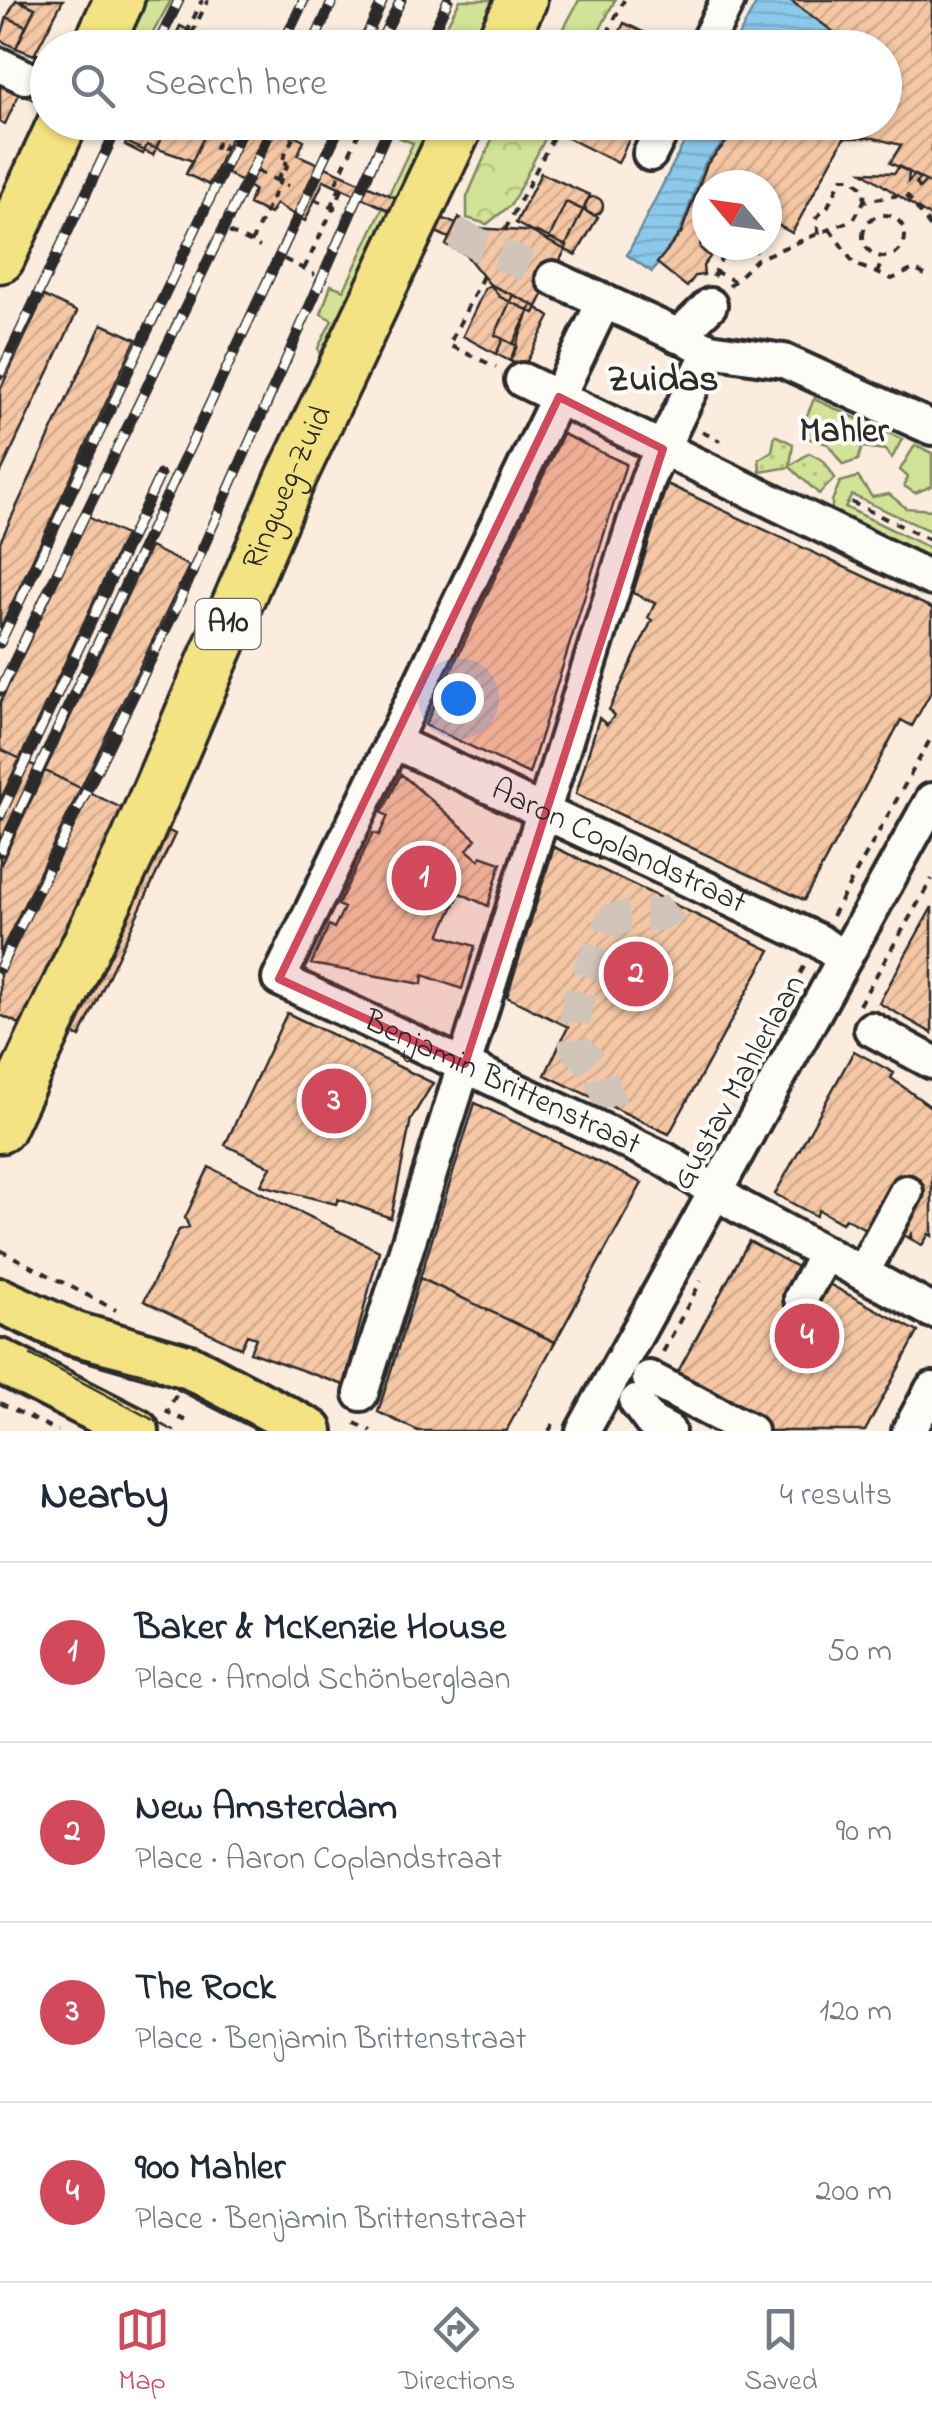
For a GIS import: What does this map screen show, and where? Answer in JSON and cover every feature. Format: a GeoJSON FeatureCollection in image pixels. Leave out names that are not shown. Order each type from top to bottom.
{"type":"FeatureCollection","features":[{"type":"Feature","properties":{"kind":"highway"},"geometry":{"type":"LineString","coordinates":[[105,30],[119,0]]}},
{"type":"Feature","properties":{"kind":"highway"},"geometry":{"type":"LineString","coordinates":[[507,30],[522,0]]}},
{"type":"Feature","properties":{"kind":"highway"},"geometry":{"type":"LineString","coordinates":[[0,258],[55,140]]}},
{"type":"Feature","properties":{"kind":"highway","name":"Ringweg-Zuid"},"geometry":{"type":"LineString","coordinates":[[0,1128],[136,840],[290,480],[451,140]]}},
{"type":"Feature","properties":{"kind":"main road"},"geometry":{"type":"LineString","coordinates":[[0,1300],[75,1334],[190,1368],[311,1431]]}},
{"type":"Feature","properties":{"kind":"main road"},"geometry":{"type":"LineString","coordinates":[[0,1361],[137,1431]]}},
{"type":"Feature","properties":{"kind":"street"},"geometry":{"type":"LineString","coordinates":[[713,30],[728,0]]}},
{"type":"Feature","properties":{"kind":"street"},"geometry":{"type":"LineString","coordinates":[[650,154],[657,140]]}},
{"type":"Feature","properties":{"kind":"street"},"geometry":{"type":"LineString","coordinates":[[553,278],[710,350],[784,361],[932,428]]}},
{"type":"Feature","properties":{"kind":"street"},"geometry":{"type":"LineString","coordinates":[[392,741],[604,300]]}},
{"type":"Feature","properties":{"kind":"street"},"geometry":{"type":"LineString","coordinates":[[678,336],[715,300]]}},
{"type":"Feature","properties":{"kind":"street"},"geometry":{"type":"LineString","coordinates":[[357,1408],[648,478],[710,350]]}},
{"type":"Feature","properties":{"kind":"street"},"geometry":{"type":"LineString","coordinates":[[522,380],[932,579]]}},
{"type":"Feature","properties":{"kind":"street","name":"Aaron Coplandstraat"},"geometry":{"type":"LineString","coordinates":[[392,741],[831,950]]}},
{"type":"Feature","properties":{"kind":"street","name":"Benjamin Brittenstraat"},"geometry":{"type":"LineString","coordinates":[[392,741],[279,979],[465,1064],[606,1118],[718,1192],[932,1311]]}},
{"type":"Feature","properties":{"kind":"street","name":"Gustav Mahlerlaan"},"geometry":{"type":"LineString","coordinates":[[571,1422],[718,1192],[831,950],[930,810]]}},
{"type":"Feature","properties":{"kind":"street"},"geometry":{"type":"LineString","coordinates":[[861,1023],[932,1062]]}},
{"type":"Feature","properties":{"kind":"street"},"geometry":{"type":"LineString","coordinates":[[862,1273],[906,1192]]}},
{"type":"Feature","properties":{"kind":"street"},"geometry":{"type":"LineString","coordinates":[[801,1298],[826,1253]]}},
{"type":"Feature","properties":{"kind":"street"},"geometry":{"type":"LineString","coordinates":[[643,1390],[651,1422],[668,1431]]}},
{"type":"Feature","properties":{"kind":"street"},"geometry":{"type":"LineString","coordinates":[[643,1390],[750,1431]]}},
{"type":"Feature","properties":{"kind":"street"},"geometry":{"type":"LineString","coordinates":[[919,1426],[932,1390]]}},
{"type":"Feature","properties":{"kind":"path"},"geometry":{"type":"LineString","coordinates":[[191,30],[205,0]]}},
{"type":"Feature","properties":{"kind":"path"},"geometry":{"type":"LineString","coordinates":[[609,30],[624,0]]}},
{"type":"Feature","properties":{"kind":"path"},"geometry":{"type":"LineString","coordinates":[[215,149],[219,140]]}},
{"type":"Feature","properties":{"kind":"path"},"geometry":{"type":"LineString","coordinates":[[222,151],[227,140]]}},
{"type":"Feature","properties":{"kind":"path"},"geometry":{"type":"LineString","coordinates":[[252,243],[294,140]]}},
{"type":"Feature","properties":{"kind":"path"},"geometry":{"type":"LineString","coordinates":[[331,208],[357,140]]}},
{"type":"Feature","properties":{"kind":"path"},"geometry":{"type":"LineString","coordinates":[[505,230],[552,140]]}},
{"type":"Feature","properties":{"kind":"path"},"geometry":{"type":"LineString","coordinates":[[277,180],[286,161]]}},
{"type":"Feature","properties":{"kind":"path"},"geometry":{"type":"LineString","coordinates":[[258,170],[288,186]]}},
{"type":"Feature","properties":{"kind":"path"},"geometry":{"type":"LineString","coordinates":[[782,250],[830,230],[854,219],[864,201],[865,189],[851,178],[842,178],[828,206],[816,218],[819,234]]}},
{"type":"Feature","properties":{"kind":"path"},"geometry":{"type":"LineString","coordinates":[[304,269],[340,185]]}},
{"type":"Feature","properties":{"kind":"path"},"geometry":{"type":"LineString","coordinates":[[864,201],[906,194],[932,229]]}},
{"type":"Feature","properties":{"kind":"path"},"geometry":{"type":"LineString","coordinates":[[314,199],[343,213]]}},
{"type":"Feature","properties":{"kind":"path"},"geometry":{"type":"LineString","coordinates":[[877,274],[883,257],[900,250],[906,237],[902,223],[883,214],[866,224],[863,238],[868,250],[883,257]]}},
{"type":"Feature","properties":{"kind":"path"},"geometry":{"type":"LineString","coordinates":[[830,230],[854,264],[892,278],[914,270],[932,278]]}},
{"type":"Feature","properties":{"kind":"path"},"geometry":{"type":"LineString","coordinates":[[229,232],[260,247]]}},
{"type":"Feature","properties":{"kind":"path"},"geometry":{"type":"LineString","coordinates":[[284,259],[315,274]]}},
{"type":"Feature","properties":{"kind":"path"},"geometry":{"type":"LineString","coordinates":[[715,300],[711,282],[719,260]]}},
{"type":"Feature","properties":{"kind":"path"},"geometry":{"type":"LineString","coordinates":[[715,300],[757,260]]}},
{"type":"Feature","properties":{"kind":"path"},"geometry":{"type":"LineString","coordinates":[[714,271],[734,281]]}},
{"type":"Feature","properties":{"kind":"path"},"geometry":{"type":"LineString","coordinates":[[483,276],[449,346],[522,380]]}},
{"type":"Feature","properties":{"kind":"path"},"geometry":{"type":"LineString","coordinates":[[696,430],[720,441]]}},
{"type":"Feature","properties":{"kind":"path"},"geometry":{"type":"LineString","coordinates":[[851,502],[932,541]]}},
{"type":"Feature","properties":{"kind":"path","name":"Gustav Mahlerlaan"},"geometry":{"type":"LineString","coordinates":[[728,1106],[831,950],[932,736]]}},
{"type":"Feature","properties":{"kind":"path","name":"Gustav Mahlerlaan"},"geometry":{"type":"LineString","coordinates":[[861,1023],[932,879]]}},
{"type":"Feature","properties":{"kind":"path"},"geometry":{"type":"LineString","coordinates":[[0,1250],[24,1262]]}},
{"type":"Feature","properties":{"kind":"path"},"geometry":{"type":"LineString","coordinates":[[643,1390],[704,1276]]}},
{"type":"Feature","properties":{"kind":"path"},"geometry":{"type":"LineString","coordinates":[[0,1403],[58,1431]]}},
{"type":"Feature","properties":{"kind":"path"},"geometry":{"type":"LineString","coordinates":[[357,1408],[372,1431]]}},
{"type":"Feature","properties":{"kind":"path"},"geometry":{"type":"LineString","coordinates":[[549,1431],[571,1422]]}},
{"type":"Feature","properties":{"kind":"highlighted area"},"geometry":{"type":"Polygon","coordinates":[[[559,397],[663,449],[465,1064],[279,979],[559,397]]]}},
{"type":"Feature","properties":{"kind":"green space"},"geometry":{"type":"Polygon","coordinates":[[[147,0],[171,0],[154,30],[133,30],[147,0]]]}},
{"type":"Feature","properties":{"kind":"green space"},"geometry":{"type":"Polygon","coordinates":[[[460,0],[493,0],[478,30],[444,30],[460,0]]]}},
{"type":"Feature","properties":{"kind":"green space"},"geometry":{"type":"Polygon","coordinates":[[[579,0],[615,0],[600,30],[563,30],[579,0]]]}},
{"type":"Feature","properties":{"kind":"green space"},"geometry":{"type":"Polygon","coordinates":[[[405,140],[424,140],[320,356],[318,348],[332,320],[321,314],[331,285],[344,290],[413,143],[405,140]]]}},
{"type":"Feature","properties":{"kind":"green space"},"geometry":{"type":"Polygon","coordinates":[[[492,140],[544,140],[511,205],[487,224],[467,218],[467,197],[492,140]]]}},
{"type":"Feature","properties":{"kind":"green space"},"geometry":{"type":"Polygon","coordinates":[[[814,399],[902,439],[892,458],[885,450],[862,447],[858,460],[843,465],[828,444],[807,438],[810,426],[806,418],[814,399]]]}},
{"type":"Feature","properties":{"kind":"green space"},"geometry":{"type":"Polygon","coordinates":[[[775,435],[793,444],[790,466],[809,453],[824,461],[835,478],[819,494],[790,467],[760,472],[759,459],[772,451],[775,435]]]}},
{"type":"Feature","properties":{"kind":"green space"},"geometry":{"type":"Polygon","coordinates":[[[915,445],[932,453],[932,486],[915,493],[904,486],[908,477],[900,470],[915,445]]]}},
{"type":"Feature","properties":{"kind":"green space"},"geometry":{"type":"Polygon","coordinates":[[[858,477],[872,497],[889,494],[906,508],[932,510],[932,532],[852,495],[845,507],[932,549],[932,568],[832,521],[832,501],[840,482],[858,477]]]}},
{"type":"Feature","properties":{"kind":"water"},"geometry":{"type":"Polygon","coordinates":[[[758,0],[790,0],[831,30],[742,30],[758,0]]]}},
{"type":"Feature","properties":{"kind":"water"},"geometry":{"type":"Polygon","coordinates":[[[685,140],[726,140],[702,170],[692,170],[692,199],[680,232],[652,272],[627,255],[685,140]]]}},
{"type":"Feature","properties":{"kind":"building"},"geometry":{"type":"Polygon","coordinates":[[[16,0],[35,8],[26,26],[7,17],[16,0]]]}},
{"type":"Feature","properties":{"kind":"building"},"geometry":{"type":"Polygon","coordinates":[[[19,0],[63,0],[47,30],[30,30],[30,53],[16,48],[35,8],[19,0]]]}},
{"type":"Feature","properties":{"kind":"building"},"geometry":{"type":"Polygon","coordinates":[[[790,0],[932,0],[932,185],[926,181],[919,188],[916,183],[920,178],[915,175],[908,182],[909,172],[890,163],[901,145],[882,140],[902,140],[902,30],[831,30],[790,0]]]}},
{"type":"Feature","properties":{"kind":"building"},"geometry":{"type":"Polygon","coordinates":[[[7,17],[26,26],[16,48],[0,40],[7,17]]]}},
{"type":"Feature","properties":{"kind":"building"},"geometry":{"type":"Polygon","coordinates":[[[624,23],[639,30],[621,30],[624,23]]]}},
{"type":"Feature","properties":{"kind":"building"},"geometry":{"type":"Polygon","coordinates":[[[30,69],[30,98],[19,93],[30,69]]]}},
{"type":"Feature","properties":{"kind":"building"},"geometry":{"type":"Polygon","coordinates":[[[0,84],[19,94],[5,124],[0,122],[0,84]]]}},
{"type":"Feature","properties":{"kind":"building"},"geometry":{"type":"Polygon","coordinates":[[[125,140],[160,140],[153,155],[125,140]]]}},
{"type":"Feature","properties":{"kind":"building"},"geometry":{"type":"Polygon","coordinates":[[[128,140],[304,140],[298,155],[456,224],[449,238],[324,180],[305,221],[276,204],[270,214],[249,204],[254,190],[224,171],[217,169],[209,185],[186,174],[193,161],[147,145],[143,154],[125,145],[128,140]]]}},
{"type":"Feature","properties":{"kind":"building"},"geometry":{"type":"Polygon","coordinates":[[[202,140],[230,140],[209,185],[186,174],[202,140]]]}},
{"type":"Feature","properties":{"kind":"building"},"geometry":{"type":"Polygon","coordinates":[[[572,140],[629,140],[618,163],[572,140]]]}},
{"type":"Feature","properties":{"kind":"building"},"geometry":{"type":"Polygon","coordinates":[[[728,140],[843,140],[792,233],[782,227],[782,170],[705,170],[728,140]]]}},
{"type":"Feature","properties":{"kind":"building"},"geometry":{"type":"Polygon","coordinates":[[[899,166],[932,185],[932,218],[863,172],[895,173],[899,166]]]}},
{"type":"Feature","properties":{"kind":"building"},"geometry":{"type":"Polygon","coordinates":[[[541,173],[590,195],[583,210],[566,202],[548,241],[516,223],[541,173]]]}},
{"type":"Feature","properties":{"kind":"building"},"geometry":{"type":"Polygon","coordinates":[[[594,197],[601,199],[601,213],[594,215],[587,213],[585,206],[587,199],[594,197]]]}},
{"type":"Feature","properties":{"kind":"building"},"geometry":{"type":"Polygon","coordinates":[[[566,202],[583,210],[564,249],[548,241],[566,202]]]}},
{"type":"Feature","properties":{"kind":"building"},"geometry":{"type":"Polygon","coordinates":[[[692,204],[692,260],[708,260],[703,266],[704,275],[695,276],[687,287],[657,263],[681,233],[692,204]]]}},
{"type":"Feature","properties":{"kind":"building"},"geometry":{"type":"Polygon","coordinates":[[[583,210],[598,217],[576,255],[564,249],[583,210]]]}},
{"type":"Feature","properties":{"kind":"building"},"geometry":{"type":"Polygon","coordinates":[[[459,218],[476,228],[537,232],[567,246],[534,313],[500,297],[465,254],[446,245],[459,218]]]}},
{"type":"Feature","properties":{"kind":"building"},"geometry":{"type":"Polygon","coordinates":[[[491,285],[513,295],[495,335],[503,339],[496,354],[463,336],[485,288],[491,285]]]}},
{"type":"Feature","properties":{"kind":"building"},"geometry":{"type":"Polygon","coordinates":[[[513,295],[532,304],[513,344],[495,335],[513,295]]]}},
{"type":"Feature","properties":{"kind":"building"},"geometry":{"type":"Polygon","coordinates":[[[44,296],[77,312],[0,474],[0,390],[44,296]]]}},
{"type":"Feature","properties":{"kind":"building"},"geometry":{"type":"Polygon","coordinates":[[[532,304],[550,317],[524,367],[510,361],[532,304]]]}},
{"type":"Feature","properties":{"kind":"building"},"geometry":{"type":"Polygon","coordinates":[[[102,324],[136,339],[0,629],[0,542],[102,324]]]}},
{"type":"Feature","properties":{"kind":"building"},"geometry":{"type":"Polygon","coordinates":[[[503,339],[517,346],[510,361],[496,354],[503,339]]]}},
{"type":"Feature","properties":{"kind":"building"},"geometry":{"type":"Polygon","coordinates":[[[563,434],[626,464],[529,774],[425,725],[563,434]]]}},
{"type":"Feature","properties":{"kind":"building"},"geometry":{"type":"Polygon","coordinates":[[[667,484],[932,608],[932,690],[912,726],[901,720],[804,900],[576,794],[599,718],[607,725],[614,716],[609,710],[652,620],[648,618],[655,603],[633,593],[667,484]]]}},
{"type":"Feature","properties":{"kind":"building"},"geometry":{"type":"Polygon","coordinates":[[[88,517],[125,535],[0,801],[0,703],[88,517]]]}},
{"type":"Feature","properties":{"kind":"building"},"geometry":{"type":"Polygon","coordinates":[[[150,547],[189,566],[0,954],[0,866],[150,547]]]}},
{"type":"Feature","properties":{"kind":"building"},"geometry":{"type":"Polygon","coordinates":[[[0,749],[175,834],[80,1037],[28,1012],[22,1025],[0,1015],[0,749]]]}},
{"type":"Feature","properties":{"kind":"building"},"geometry":{"type":"Polygon","coordinates":[[[401,774],[476,839],[467,850],[479,860],[481,856],[501,863],[488,906],[460,893],[440,935],[475,946],[462,989],[423,975],[422,984],[311,964],[329,925],[334,928],[344,908],[338,905],[373,833],[379,835],[388,816],[382,813],[401,774]]]}},
{"type":"Feature","properties":{"kind":"building"},"geometry":{"type":"Polygon","coordinates":[[[554,847],[770,950],[669,1134],[545,1075],[568,1027],[507,997],[554,847]]]}},
{"type":"Feature","properties":{"kind":"building"},"geometry":{"type":"Polygon","coordinates":[[[932,907],[932,1033],[879,1003],[932,907]]]}},
{"type":"Feature","properties":{"kind":"building"},"geometry":{"type":"Polygon","coordinates":[[[287,1013],[433,1083],[411,1119],[391,1218],[338,1199],[336,1204],[261,1185],[271,1167],[225,1145],[287,1013]]]}},
{"type":"Feature","properties":{"kind":"building"},"geometry":{"type":"Polygon","coordinates":[[[854,1051],[894,1073],[891,1078],[932,1108],[932,1236],[929,1234],[922,1245],[911,1239],[912,1232],[909,1238],[899,1232],[869,1231],[845,1218],[842,1223],[819,1210],[816,1216],[775,1194],[854,1051]]]}},
{"type":"Feature","properties":{"kind":"building"},"geometry":{"type":"Polygon","coordinates":[[[475,1103],[642,1183],[555,1342],[420,1278],[475,1103]]]}},
{"type":"Feature","properties":{"kind":"building"},"geometry":{"type":"Polygon","coordinates":[[[209,1167],[379,1251],[344,1385],[250,1352],[256,1338],[247,1335],[241,1348],[144,1301],[179,1230],[189,1227],[185,1218],[209,1167]]]}},
{"type":"Feature","properties":{"kind":"building"},"geometry":{"type":"Polygon","coordinates":[[[749,1241],[918,1332],[865,1431],[761,1431],[674,1379],[749,1241]]]}},
{"type":"Feature","properties":{"kind":"building"},"geometry":{"type":"Polygon","coordinates":[[[420,1278],[555,1342],[506,1431],[418,1431],[378,1412],[420,1278]]]}},
{"type":"Feature","properties":{"kind":"tunnel"},"geometry":{"type":"LineString","coordinates":[[455,233],[553,278]]}},
{"type":"Feature","properties":{"kind":"tunnel"},"geometry":{"type":"LineString","coordinates":[[611,1107],[599,1071],[575,1047],[576,1014],[585,982],[612,920],[665,913],[696,883]]}},
{"type":"Feature","properties":{"kind":"tram line"},"geometry":{"type":"LineString","coordinates":[[0,1326],[50,1350],[151,1376],[258,1431]]}},
{"type":"Feature","properties":{"kind":"tram line"},"geometry":{"type":"LineString","coordinates":[[31,1355],[174,1431]]}},
{"type":"Feature","properties":{"kind":"railway"},"geometry":{"type":"LineString","coordinates":[[165,30],[179,0]]}},
{"type":"Feature","properties":{"kind":"railway"},"geometry":{"type":"LineString","coordinates":[[290,30],[304,0]]}},
{"type":"Feature","properties":{"kind":"railway"},"geometry":{"type":"LineString","coordinates":[[319,30],[333,0]]}},
{"type":"Feature","properties":{"kind":"railway"},"geometry":{"type":"LineString","coordinates":[[369,30],[383,0]]}},
{"type":"Feature","properties":{"kind":"railway"},"geometry":{"type":"LineString","coordinates":[[386,30],[401,0]]}},
{"type":"Feature","properties":{"kind":"railway"},"geometry":{"type":"LineString","coordinates":[[434,30],[448,0]]}},
{"type":"Feature","properties":{"kind":"railway"},"geometry":{"type":"LineString","coordinates":[[0,374],[111,140]]}},
{"type":"Feature","properties":{"kind":"railway"},"geometry":{"type":"LineString","coordinates":[[0,643],[238,140]]}},
{"type":"Feature","properties":{"kind":"railway"},"geometry":{"type":"LineString","coordinates":[[0,691],[266,140]]}},
{"type":"Feature","properties":{"kind":"railway"},"geometry":{"type":"LineString","coordinates":[[0,852],[334,140]]}},
{"type":"Feature","properties":{"kind":"railway"},"geometry":{"type":"LineString","coordinates":[[0,968],[180,600],[383,140]]}},
{"type":"Feature","properties":{"kind":"railway"},"geometry":{"type":"LineString","coordinates":[[0,816],[160,475]]}},
{"type":"Feature","properties":{"kind":"place","name":"Baker & McKenzie House"},"geometry":{"type":"Point","coordinates":[424,878]}},
{"type":"Feature","properties":{"kind":"place","name":"New Amsterdam"},"geometry":{"type":"Point","coordinates":[636,974]}},
{"type":"Feature","properties":{"kind":"place","name":"The Rock"},"geometry":{"type":"Point","coordinates":[334,1101]}},
{"type":"Feature","properties":{"kind":"place","name":"900 Mahler"},"geometry":{"type":"Point","coordinates":[807,1336]}},
{"type":"Feature","properties":{"kind":"district","name":"Zuidas"},"geometry":{"type":"Point","coordinates":[663,381]}},
{"type":"Feature","properties":{"kind":"district","name":"Mahler"},"geometry":{"type":"Point","coordinates":[844,432]}}]}
